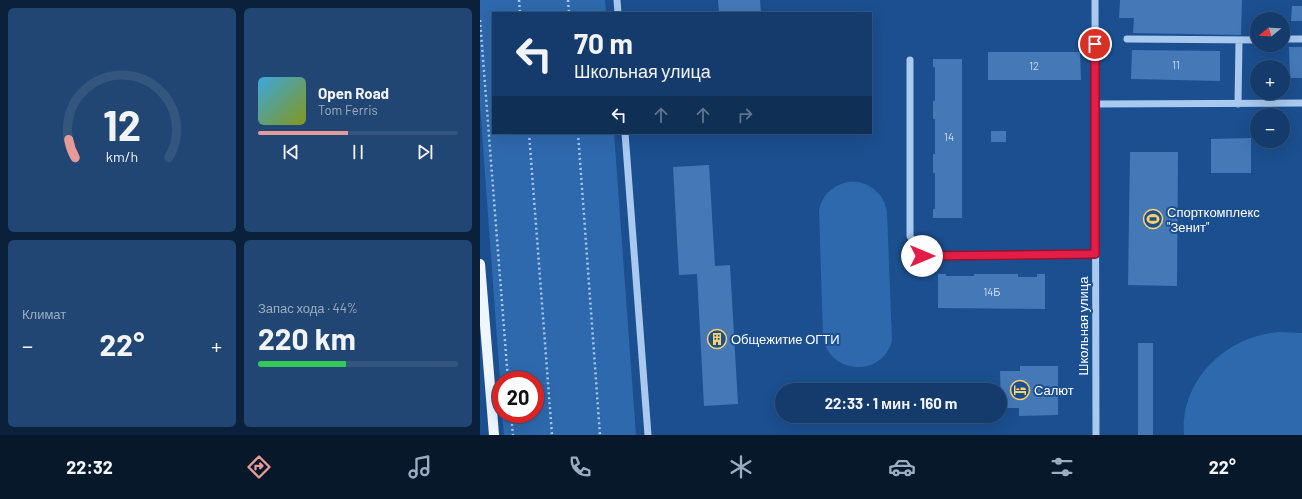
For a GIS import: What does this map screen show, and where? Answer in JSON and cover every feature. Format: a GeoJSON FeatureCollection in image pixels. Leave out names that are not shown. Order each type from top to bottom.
{"type":"FeatureCollection","features":[{"type":"Feature","properties":{"kind":"main road"},"geometry":{"type":"LineString","coordinates":[[480,264],[494,435]]}},
{"type":"Feature","properties":{"kind":"street"},"geometry":{"type":"LineString","coordinates":[[617,0],[618,12]]}},
{"type":"Feature","properties":{"kind":"street","name":"Школьная улица"},"geometry":{"type":"LineString","coordinates":[[1095,0],[1096,435]]}},
{"type":"Feature","properties":{"kind":"street"},"geometry":{"type":"LineString","coordinates":[[1127,38],[1250,40]]}},
{"type":"Feature","properties":{"kind":"street"},"geometry":{"type":"LineString","coordinates":[[1290,39],[1302,39]]}},
{"type":"Feature","properties":{"kind":"street"},"geometry":{"type":"LineString","coordinates":[[1238,104],[1239,40]]}},
{"type":"Feature","properties":{"kind":"street"},"geometry":{"type":"LineString","coordinates":[[910,60],[910,236],[922,256],[1095,254]]}},
{"type":"Feature","properties":{"kind":"street"},"geometry":{"type":"LineString","coordinates":[[1095,104],[1302,103]]}},
{"type":"Feature","properties":{"kind":"street"},"geometry":{"type":"LineString","coordinates":[[625,134],[648,435]]}},
{"type":"Feature","properties":{"kind":"path"},"geometry":{"type":"LineString","coordinates":[[519,0],[520,12]]}},
{"type":"Feature","properties":{"kind":"path"},"geometry":{"type":"LineString","coordinates":[[568,0],[569,12]]}},
{"type":"Feature","properties":{"kind":"path"},"geometry":{"type":"LineString","coordinates":[[480,20],[507,371]]}},
{"type":"Feature","properties":{"kind":"path"},"geometry":{"type":"LineString","coordinates":[[529,134],[552,435]]}},
{"type":"Feature","properties":{"kind":"path"},"geometry":{"type":"LineString","coordinates":[[578,134],[600,435]]}},
{"type":"Feature","properties":{"kind":"path"},"geometry":{"type":"LineString","coordinates":[[512,423],[513,435]]}},
{"type":"Feature","properties":{"kind":"shaded area"},"geometry":{"type":"Polygon","coordinates":[[[480,0],[605,0],[606,12],[492,12],[492,134],[614,134],[636,435],[504,435],[503,423],[544,423],[544,371],[499,371],[480,105],[480,0]]]}},
{"type":"Feature","properties":{"kind":"shaded area"},"geometry":{"type":"Polygon","coordinates":[[[848,182],[862,183],[874,189],[882,199],[887,212],[892,341],[886,353],[877,362],[867,366],[855,367],[844,364],[834,358],[827,349],[823,336],[819,210],[820,205],[826,195],[833,188],[848,182]]]}},
{"type":"Feature","properties":{"kind":"shaded area"},"geometry":{"type":"Polygon","coordinates":[[[1279,332],[1302,333],[1302,435],[1184,435],[1185,415],[1190,396],[1199,379],[1210,364],[1225,352],[1242,342],[1260,335],[1279,332]]]}},
{"type":"Feature","properties":{"kind":"building"},"geometry":{"type":"Polygon","coordinates":[[[718,0],[760,0],[761,12],[719,12],[718,0]]]}},
{"type":"Feature","properties":{"kind":"building"},"geometry":{"type":"Polygon","coordinates":[[[1120,0],[1242,0],[1241,35],[1133,33],[1134,18],[1119,18],[1120,0]]]}},
{"type":"Feature","properties":{"kind":"building"},"geometry":{"type":"Polygon","coordinates":[[[1292,6],[1302,6],[1302,21],[1291,21],[1292,6]]]}},
{"type":"Feature","properties":{"kind":"building"},"geometry":{"type":"Polygon","coordinates":[[[1290,47],[1302,47],[1302,78],[1290,78],[1290,47]]]}},
{"type":"Feature","properties":{"kind":"building"},"geometry":{"type":"Polygon","coordinates":[[[1132,50],[1220,51],[1220,81],[1131,79],[1132,50]]]}},
{"type":"Feature","properties":{"kind":"building"},"geometry":{"type":"Polygon","coordinates":[[[988,52],[1080,52],[1081,80],[988,80],[988,52]]]}},
{"type":"Feature","properties":{"kind":"building"},"geometry":{"type":"Polygon","coordinates":[[[933,59],[962,59],[962,218],[933,218],[933,209],[935,209],[935,173],[933,173],[933,154],[935,154],[935,119],[933,119],[933,101],[935,101],[935,67],[933,67],[933,59]]]}},
{"type":"Feature","properties":{"kind":"building"},"geometry":{"type":"Polygon","coordinates":[[[991,131],[1006,131],[1006,142],[991,142],[991,131]]]}},
{"type":"Feature","properties":{"kind":"building"},"geometry":{"type":"Polygon","coordinates":[[[1250,138],[1251,173],[1211,173],[1211,139],[1250,138]]]}},
{"type":"Feature","properties":{"kind":"building","name":"Спорткомплекс \"Зенит\""},"geometry":{"type":"Polygon","coordinates":[[[1130,152],[1178,152],[1177,286],[1128,285],[1130,152]]]}},
{"type":"Feature","properties":{"kind":"building","name":"Общежитие ОГТИ"},"geometry":{"type":"Polygon","coordinates":[[[709,165],[715,266],[730,265],[738,404],[704,406],[697,274],[679,275],[673,167],[709,165]]]}},
{"type":"Feature","properties":{"kind":"building"},"geometry":{"type":"Polygon","coordinates":[[[938,274],[946,274],[946,276],[974,276],[974,274],[1018,274],[1018,277],[1037,277],[1037,274],[1045,274],[1045,309],[938,308],[938,274]]]}},
{"type":"Feature","properties":{"kind":"building"},"geometry":{"type":"Polygon","coordinates":[[[1138,343],[1153,343],[1153,435],[1138,435],[1138,343]]]}},
{"type":"Feature","properties":{"kind":"building"},"geometry":{"type":"Polygon","coordinates":[[[1020,366],[1058,366],[1058,415],[1019,416],[1019,408],[1007,408],[1007,383],[1000,383],[1000,371],[1020,371],[1020,366]]]}},
{"type":"Feature","properties":{"kind":"place","name":"Спорткомплекс \"Зенит\""},"geometry":{"type":"Point","coordinates":[1153,219]}},
{"type":"Feature","properties":{"kind":"place","name":"Общежитие ОГТИ"},"geometry":{"type":"Point","coordinates":[717,339]}},
{"type":"Feature","properties":{"kind":"place","name":"Салют"},"geometry":{"type":"Point","coordinates":[1020,390]}},
{"type":"Feature","properties":{"kind":"route"},"geometry":{"type":"LineString","coordinates":[[922,256],[1095,254],[1095,44]]}}]}
